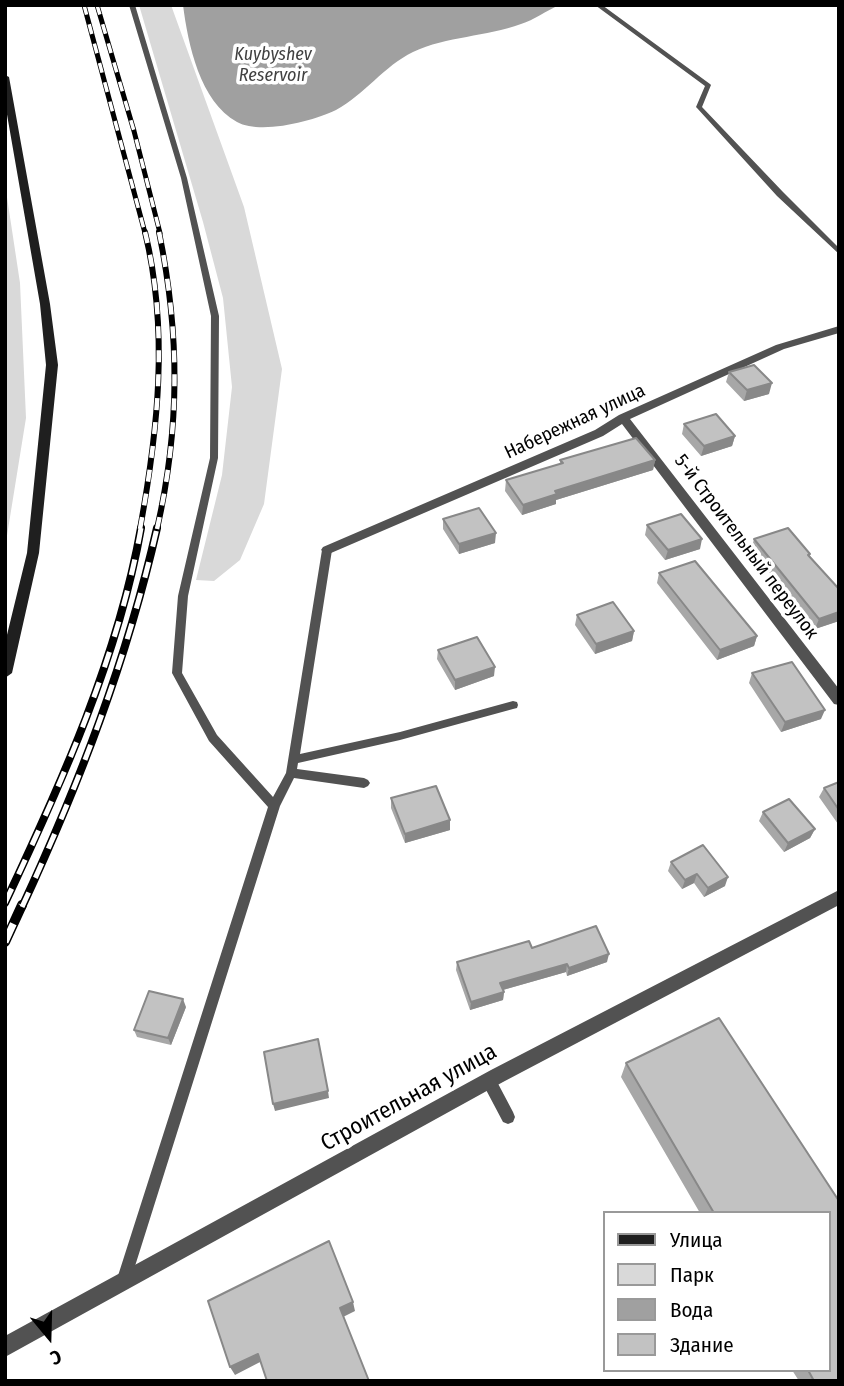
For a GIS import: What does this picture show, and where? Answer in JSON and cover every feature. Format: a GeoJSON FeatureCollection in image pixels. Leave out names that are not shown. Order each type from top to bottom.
{"type":"FeatureCollection","features":[{"type":"Feature","properties":{"kind":"main road"},"geometry":{"type":"LineString","coordinates":[[5,77],[45,304],[51,365],[33,553],[5,673]]}},
{"type":"Feature","properties":{"kind":"street","name":"Набережная улица"},"geometry":{"type":"LineString","coordinates":[[327,550],[599,433],[623,418],[780,347],[839,329]]}},
{"type":"Feature","properties":{"kind":"street","name":"5-й Строительный переулок"},"geometry":{"type":"LineString","coordinates":[[623,418],[839,700]]}},
{"type":"Feature","properties":{"kind":"street","name":"Строительная улица"},"geometry":{"type":"LineString","coordinates":[[5,1347],[489,1081],[839,897]]}},
{"type":"Feature","properties":{"kind":"lane"},"geometry":{"type":"LineString","coordinates":[[132,5],[184,178],[215,316],[214,458],[183,596],[177,673],[213,738],[274,806]]}},
{"type":"Feature","properties":{"kind":"lane"},"geometry":{"type":"LineString","coordinates":[[598,5],[708,85],[699,107],[780,194],[839,251]]}},
{"type":"Feature","properties":{"kind":"lane"},"geometry":{"type":"LineString","coordinates":[[122,1282],[274,806],[292,767],[327,550]]}},
{"type":"Feature","properties":{"kind":"lane"},"geometry":{"type":"LineString","coordinates":[[292,767],[513,705]]}},
{"type":"Feature","properties":{"kind":"lane"},"geometry":{"type":"LineString","coordinates":[[292,767],[364,783]]}},
{"type":"Feature","properties":{"kind":"lane"},"geometry":{"type":"LineString","coordinates":[[489,1081],[508,1117]]}},
{"type":"Feature","properties":{"kind":"green space"},"geometry":{"type":"Polygon","coordinates":[[[139,5],[171,5],[244,207],[282,369],[264,504],[240,560],[214,581],[196,580],[222,475],[232,387],[223,298],[139,5]]]}},
{"type":"Feature","properties":{"kind":"green space"},"geometry":{"type":"Polygon","coordinates":[[[5,184],[20,283],[26,418],[5,548],[5,184]]]}},
{"type":"Feature","properties":{"kind":"water","name":"Kuybyshev Reservoir"},"geometry":{"type":"Polygon","coordinates":[[[183,5],[559,5],[521,24],[439,43],[413,52],[336,110],[301,122],[259,127],[237,122],[224,113],[214,101],[198,71],[188,37],[183,5]]]}},
{"type":"Feature","properties":{"kind":"building"},"geometry":{"type":"Polygon","coordinates":[[[754,365],[772,383],[747,390],[729,372],[754,365]]]}},
{"type":"Feature","properties":{"kind":"building"},"geometry":{"type":"Polygon","coordinates":[[[716,414],[735,436],[704,446],[684,424],[716,414]]]}},
{"type":"Feature","properties":{"kind":"building"},"geometry":{"type":"Polygon","coordinates":[[[636,438],[655,460],[555,491],[557,494],[523,505],[506,480],[563,463],[560,460],[636,438]]]}},
{"type":"Feature","properties":{"kind":"building"},"geometry":{"type":"Polygon","coordinates":[[[479,508],[496,533],[459,544],[443,519],[479,508]]]}},
{"type":"Feature","properties":{"kind":"building"},"geometry":{"type":"Polygon","coordinates":[[[681,514],[702,539],[668,550],[647,525],[681,514]]]}},
{"type":"Feature","properties":{"kind":"building"},"geometry":{"type":"Polygon","coordinates":[[[788,528],[839,589],[839,612],[819,619],[754,539],[788,528]]]}},
{"type":"Feature","properties":{"kind":"building"},"geometry":{"type":"Polygon","coordinates":[[[695,561],[757,636],[720,650],[659,573],[695,561]]]}},
{"type":"Feature","properties":{"kind":"building"},"geometry":{"type":"Polygon","coordinates":[[[613,602],[634,631],[596,644],[577,615],[613,602]]]}},
{"type":"Feature","properties":{"kind":"building"},"geometry":{"type":"Polygon","coordinates":[[[477,637],[495,667],[455,680],[438,650],[477,637]]]}},
{"type":"Feature","properties":{"kind":"building"},"geometry":{"type":"Polygon","coordinates":[[[792,662],[825,710],[785,722],[752,673],[792,662]]]}},
{"type":"Feature","properties":{"kind":"building"},"geometry":{"type":"Polygon","coordinates":[[[839,782],[839,810],[824,788],[839,782]]]}},
{"type":"Feature","properties":{"kind":"building"},"geometry":{"type":"Polygon","coordinates":[[[436,786],[450,820],[405,834],[391,798],[436,786]]]}},
{"type":"Feature","properties":{"kind":"building"},"geometry":{"type":"Polygon","coordinates":[[[789,799],[815,829],[788,843],[763,812],[789,799]]]}},
{"type":"Feature","properties":{"kind":"building"},"geometry":{"type":"Polygon","coordinates":[[[703,845],[728,877],[708,888],[697,874],[685,880],[671,862],[703,845]]]}},
{"type":"Feature","properties":{"kind":"building"},"geometry":{"type":"Polygon","coordinates":[[[596,926],[609,954],[569,968],[567,964],[500,983],[504,992],[471,1002],[457,962],[529,941],[532,948],[596,926]]]}},
{"type":"Feature","properties":{"kind":"building"},"geometry":{"type":"Polygon","coordinates":[[[149,991],[183,999],[168,1038],[134,1030],[149,991]]]}},
{"type":"Feature","properties":{"kind":"building"},"geometry":{"type":"Polygon","coordinates":[[[719,1018],[839,1201],[839,1381],[814,1381],[809,1372],[830,1372],[830,1211],[713,1211],[626,1063],[719,1018]]]}},
{"type":"Feature","properties":{"kind":"building"},"geometry":{"type":"Polygon","coordinates":[[[318,1039],[328,1091],[273,1104],[264,1052],[318,1039]]]}},
{"type":"Feature","properties":{"kind":"building"},"geometry":{"type":"Polygon","coordinates":[[[329,1241],[353,1302],[340,1308],[369,1381],[267,1381],[258,1354],[230,1367],[208,1301],[329,1241]]]}},
{"type":"Feature","properties":{"kind":"railway"},"geometry":{"type":"LineString","coordinates":[[84,5],[145,233]]}},
{"type":"Feature","properties":{"kind":"railway"},"geometry":{"type":"LineString","coordinates":[[97,5],[134,131],[160,233]]}},
{"type":"Feature","properties":{"kind":"railway"},"geometry":{"type":"LineString","coordinates":[[140,529],[156,418],[159,343],[157,306],[145,232]]}},
{"type":"Feature","properties":{"kind":"railway"},"geometry":{"type":"LineString","coordinates":[[157,529],[170,454],[174,381],[171,308],[159,232]]}},
{"type":"Feature","properties":{"kind":"railway"},"geometry":{"type":"LineString","coordinates":[[5,903],[67,766],[103,672],[131,577],[141,528]]}},
{"type":"Feature","properties":{"kind":"railway"},"geometry":{"type":"LineString","coordinates":[[22,907],[100,721],[131,626],[157,528]]}},
{"type":"Feature","properties":{"kind":"railway"},"geometry":{"type":"LineString","coordinates":[[5,942],[22,905]]}}]}
